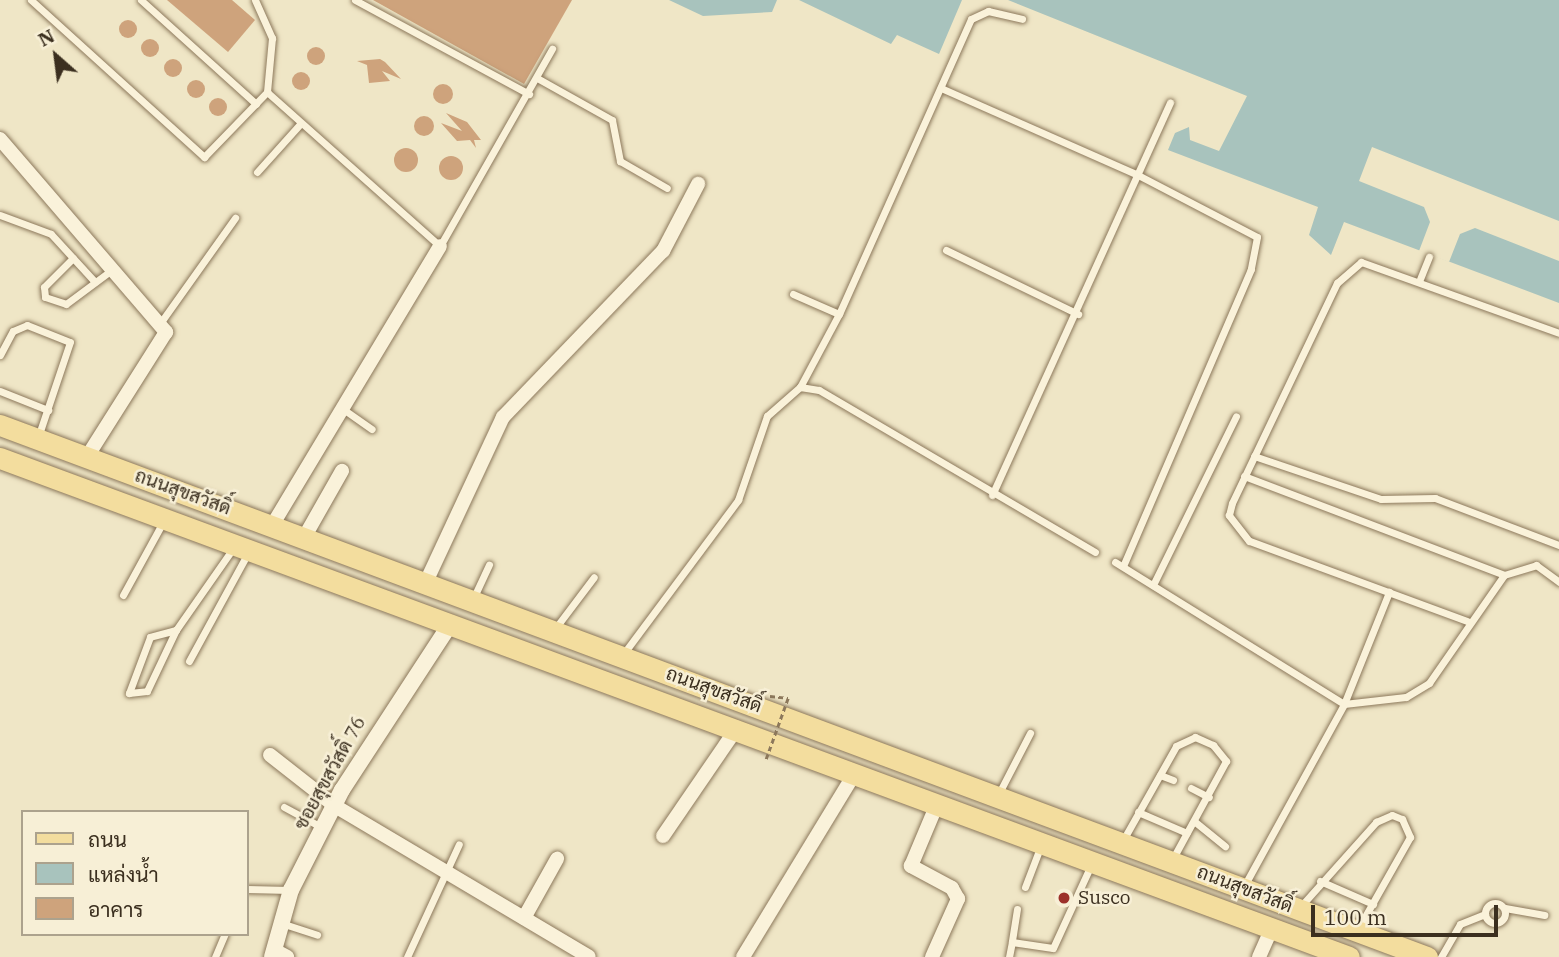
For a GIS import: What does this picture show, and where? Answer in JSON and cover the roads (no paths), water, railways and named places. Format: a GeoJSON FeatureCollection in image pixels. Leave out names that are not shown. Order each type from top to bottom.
{"type":"FeatureCollection","features":[{"type":"Feature","properties":{"kind":"main road","name":"ถนนสุขสวัสดิ์"},"geometry":{"type":"LineString","coordinates":[[0,425],[273,524],[1427,957]]}},
{"type":"Feature","properties":{"kind":"main road","name":"ถนนสุขสวัสดิ์"},"geometry":{"type":"LineString","coordinates":[[0,458],[737,728],[1041,844],[1349,957]]}},
{"type":"Feature","properties":{"kind":"street"},"geometry":{"type":"LineString","coordinates":[[0,139],[161,323],[163,345],[87,457]]}},
{"type":"Feature","properties":{"kind":"street"},"geometry":{"type":"LineString","coordinates":[[426,582],[503,417],[663,251],[698,184]]}},
{"type":"Feature","properties":{"kind":"street"},"geometry":{"type":"LineString","coordinates":[[273,524],[440,246]]}},
{"type":"Feature","properties":{"kind":"street"},"geometry":{"type":"LineString","coordinates":[[305,536],[342,471]]}},
{"type":"Feature","properties":{"kind":"street","name":"ซอยสุขสวัสดิ์ 76"},"geometry":{"type":"LineString","coordinates":[[278,955],[281,923],[291,890],[323,828],[377,730],[451,623]]}},
{"type":"Feature","properties":{"kind":"street"},"geometry":{"type":"LineString","coordinates":[[663,836],[737,728]]}},
{"type":"Feature","properties":{"kind":"street"},"geometry":{"type":"LineString","coordinates":[[270,755],[335,806],[589,957]]}},
{"type":"Feature","properties":{"kind":"street"},"geometry":{"type":"LineString","coordinates":[[744,957],[855,773]]}},
{"type":"Feature","properties":{"kind":"street"},"geometry":{"type":"LineString","coordinates":[[932,957],[958,900],[952,888],[911,866],[937,804]]}},
{"type":"Feature","properties":{"kind":"street"},"geometry":{"type":"LineString","coordinates":[[524,918],[557,859]]}},
{"type":"Feature","properties":{"kind":"street"},"geometry":{"type":"LineString","coordinates":[[1259,957],[1272,928]]}},
{"type":"Feature","properties":{"kind":"lane"},"geometry":{"type":"LineString","coordinates":[[31,0],[204,157],[267,92],[272,38],[255,0]]}},
{"type":"Feature","properties":{"kind":"lane"},"geometry":{"type":"LineString","coordinates":[[141,0],[256,104]]}},
{"type":"Feature","properties":{"kind":"lane"},"geometry":{"type":"LineString","coordinates":[[355,0],[529,94]]}},
{"type":"Feature","properties":{"kind":"lane"},"geometry":{"type":"LineString","coordinates":[[622,657],[738,500],[767,416],[800,387],[839,314],[971,19],[988,11],[1022,19]]}},
{"type":"Feature","properties":{"kind":"lane"},"geometry":{"type":"LineString","coordinates":[[267,92],[440,246],[529,94],[552,49]]}},
{"type":"Feature","properties":{"kind":"lane"},"geometry":{"type":"LineString","coordinates":[[537,78],[612,120],[620,161],[667,188]]}},
{"type":"Feature","properties":{"kind":"lane"},"geometry":{"type":"LineString","coordinates":[[941,88],[1138,175],[1245,226],[1259,248],[1123,566]]}},
{"type":"Feature","properties":{"kind":"lane"},"geometry":{"type":"LineString","coordinates":[[992,495],[1078,314],[1170,103]]}},
{"type":"Feature","properties":{"kind":"lane"},"geometry":{"type":"LineString","coordinates":[[257,172],[300,124]]}},
{"type":"Feature","properties":{"kind":"lane"},"geometry":{"type":"LineString","coordinates":[[0,215],[51,234],[95,282]]}},
{"type":"Feature","properties":{"kind":"lane"},"geometry":{"type":"LineString","coordinates":[[161,323],[235,218]]}},
{"type":"Feature","properties":{"kind":"lane"},"geometry":{"type":"LineString","coordinates":[[946,250],[1078,314]]}},
{"type":"Feature","properties":{"kind":"lane"},"geometry":{"type":"LineString","coordinates":[[1420,279],[1429,257]]}},
{"type":"Feature","properties":{"kind":"lane"},"geometry":{"type":"LineString","coordinates":[[73,258],[44,287],[45,297],[66,304],[114,268]]}},
{"type":"Feature","properties":{"kind":"lane"},"geometry":{"type":"LineString","coordinates":[[1467,621],[1249,541],[1229,515],[1244,476],[1348,270],[1373,263],[1559,333]]}},
{"type":"Feature","properties":{"kind":"lane"},"geometry":{"type":"LineString","coordinates":[[793,294],[839,314]]}},
{"type":"Feature","properties":{"kind":"lane"},"geometry":{"type":"LineString","coordinates":[[0,355],[19,327],[67,338],[72,349],[37,439]]}},
{"type":"Feature","properties":{"kind":"lane"},"geometry":{"type":"LineString","coordinates":[[800,387],[819,390],[992,495],[1095,552]]}},
{"type":"Feature","properties":{"kind":"lane"},"geometry":{"type":"LineString","coordinates":[[0,391],[48,410]]}},
{"type":"Feature","properties":{"kind":"lane"},"geometry":{"type":"LineString","coordinates":[[343,409],[372,429]]}},
{"type":"Feature","properties":{"kind":"lane"},"geometry":{"type":"LineString","coordinates":[[1153,585],[1236,416]]}},
{"type":"Feature","properties":{"kind":"lane"},"geometry":{"type":"LineString","coordinates":[[1254,456],[1381,499],[1435,498],[1559,545]]}},
{"type":"Feature","properties":{"kind":"lane"},"geometry":{"type":"LineString","coordinates":[[1244,476],[1504,575]]}},
{"type":"Feature","properties":{"kind":"lane"},"geometry":{"type":"LineString","coordinates":[[123,594],[166,518]]}},
{"type":"Feature","properties":{"kind":"lane"},"geometry":{"type":"LineString","coordinates":[[176,630],[150,637],[129,693],[147,691],[176,630],[243,547]]}},
{"type":"Feature","properties":{"kind":"lane"},"geometry":{"type":"LineString","coordinates":[[189,661],[243,547]]}},
{"type":"Feature","properties":{"kind":"lane"},"geometry":{"type":"LineString","coordinates":[[1115,562],[1344,704],[1406,697],[1429,683],[1467,621],[1504,575],[1536,565],[1559,582]]}},
{"type":"Feature","properties":{"kind":"lane"},"geometry":{"type":"LineString","coordinates":[[472,600],[489,565]]}},
{"type":"Feature","properties":{"kind":"lane"},"geometry":{"type":"LineString","coordinates":[[553,631],[594,576]]}},
{"type":"Feature","properties":{"kind":"lane"},"geometry":{"type":"LineString","coordinates":[[1242,889],[1344,704],[1389,592]]}},
{"type":"Feature","properties":{"kind":"lane"},"geometry":{"type":"LineString","coordinates":[[998,796],[1030,733]]}},
{"type":"Feature","properties":{"kind":"lane"},"geometry":{"type":"LineString","coordinates":[[1121,842],[1184,739],[1213,745],[1226,761],[1209,797],[1171,862]]}},
{"type":"Feature","properties":{"kind":"lane"},"geometry":{"type":"LineString","coordinates":[[1160,775],[1173,780]]}},
{"type":"Feature","properties":{"kind":"lane"},"geometry":{"type":"LineString","coordinates":[[1191,788],[1209,797]]}},
{"type":"Feature","properties":{"kind":"lane"},"geometry":{"type":"LineString","coordinates":[[285,807],[323,828]]}},
{"type":"Feature","properties":{"kind":"lane"},"geometry":{"type":"LineString","coordinates":[[1138,812],[1187,833]]}},
{"type":"Feature","properties":{"kind":"lane"},"geometry":{"type":"LineString","coordinates":[[1298,910],[1320,881],[1376,822],[1402,819],[1410,836],[1357,931]]}},
{"type":"Feature","properties":{"kind":"lane"},"geometry":{"type":"LineString","coordinates":[[1194,821],[1224,846]]}},
{"type":"Feature","properties":{"kind":"lane"},"geometry":{"type":"LineString","coordinates":[[407,957],[459,844]]}},
{"type":"Feature","properties":{"kind":"lane"},"geometry":{"type":"LineString","coordinates":[[1025,887],[1041,844]]}},
{"type":"Feature","properties":{"kind":"lane"},"geometry":{"type":"LineString","coordinates":[[1059,957],[1057,945],[1092,863]]}},
{"type":"Feature","properties":{"kind":"lane"},"geometry":{"type":"LineString","coordinates":[[1320,881],[1373,904]]}},
{"type":"Feature","properties":{"kind":"lane"},"geometry":{"type":"LineString","coordinates":[[248,889],[291,890]]}},
{"type":"Feature","properties":{"kind":"lane"},"geometry":{"type":"LineString","coordinates":[[1441,957],[1461,924],[1485,914],[1490,904],[1544,915]]}},
{"type":"Feature","properties":{"kind":"lane"},"geometry":{"type":"LineString","coordinates":[[1485,914],[1500,922],[1505,908]]}},
{"type":"Feature","properties":{"kind":"lane"},"geometry":{"type":"LineString","coordinates":[[1009,957],[1017,909]]}},
{"type":"Feature","properties":{"kind":"lane"},"geometry":{"type":"LineString","coordinates":[[281,923],[317,934]]}},
{"type":"Feature","properties":{"kind":"lane"},"geometry":{"type":"LineString","coordinates":[[215,957],[224,936]]}},
{"type":"Feature","properties":{"kind":"lane"},"geometry":{"type":"LineString","coordinates":[[1012,942],[1044,950],[1057,945]]}},
{"type":"Feature","properties":{"kind":"water"},"geometry":{"type":"Polygon","coordinates":[[[669,0],[777,0],[772,12],[703,16],[669,0]]]}},
{"type":"Feature","properties":{"kind":"water"},"geometry":{"type":"Polygon","coordinates":[[[799,0],[962,0],[939,54],[897,35],[891,44],[799,0]]]}},
{"type":"Feature","properties":{"kind":"water"},"geometry":{"type":"Polygon","coordinates":[[[1008,0],[1559,0],[1559,303],[1344,222],[1331,255],[1309,235],[1318,207],[1168,150],[1175,133],[1189,127],[1190,140],[1219,151],[1247,96],[1008,0]]]}},
{"type":"Feature","properties":{"kind":"place","name":"Susco"},"geometry":{"type":"Point","coordinates":[1064,898]}}]}
